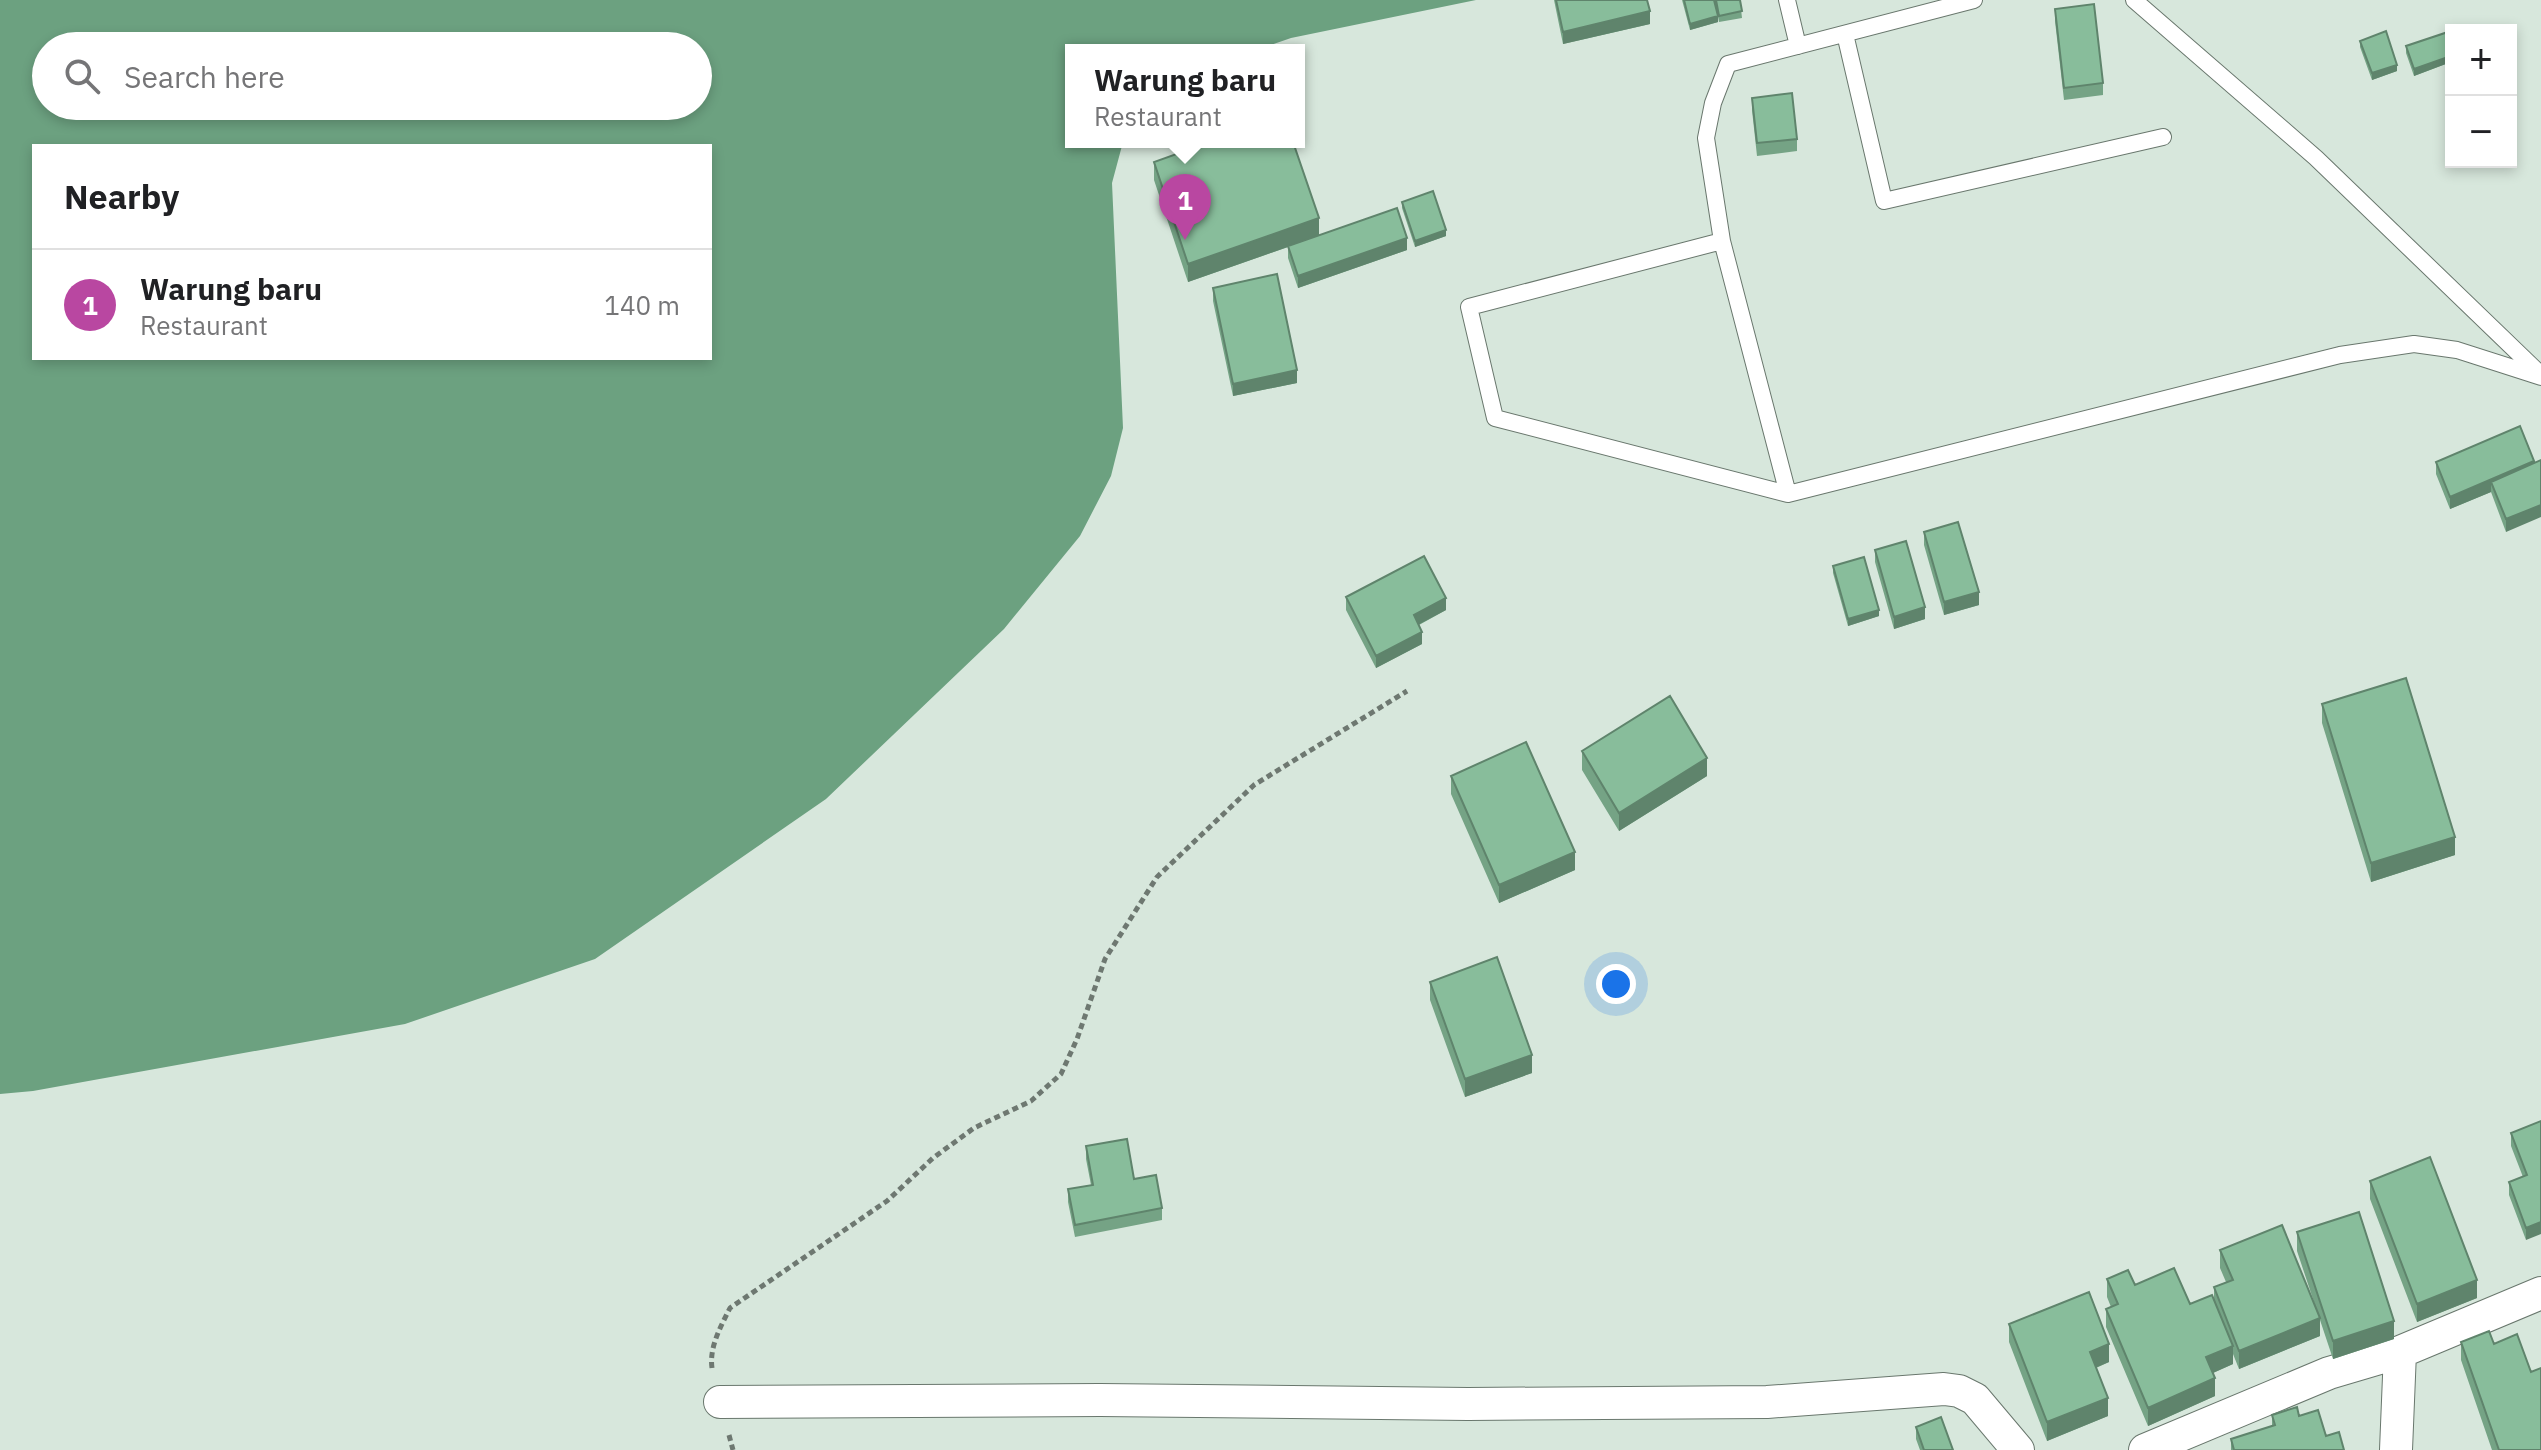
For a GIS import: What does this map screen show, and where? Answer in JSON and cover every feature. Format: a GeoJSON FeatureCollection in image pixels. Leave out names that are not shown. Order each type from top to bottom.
{"type":"FeatureCollection","features":[{"type":"Feature","properties":{"kind":"street"},"geometry":{"type":"LineString","coordinates":[[2145,1450],[2329,1373],[2400,1352],[2541,1293]]}},
{"type":"Feature","properties":{"kind":"street"},"geometry":{"type":"LineString","coordinates":[[2396,1450],[2400,1352]]}},
{"type":"Feature","properties":{"kind":"street"},"geometry":{"type":"LineString","coordinates":[[720,1402],[1767,1402],[1944,1389],[1959,1391],[1975,1399],[2018,1450]]}},
{"type":"Feature","properties":{"kind":"lane"},"geometry":{"type":"LineString","coordinates":[[1787,0],[1798,46]]}},
{"type":"Feature","properties":{"kind":"lane"},"geometry":{"type":"LineString","coordinates":[[1788,494],[1722,241],[1706,138],[1713,103],[1728,64],[1974,0]]}},
{"type":"Feature","properties":{"kind":"lane"},"geometry":{"type":"LineString","coordinates":[[2134,0],[2316,158],[2541,376]]}},
{"type":"Feature","properties":{"kind":"lane"},"geometry":{"type":"LineString","coordinates":[[1845,34],[1884,201],[2163,137]]}},
{"type":"Feature","properties":{"kind":"lane"},"geometry":{"type":"LineString","coordinates":[[1722,241],[1469,307],[1495,418],[1788,494],[2340,355],[2414,344],[2457,350],[2541,376]]}},
{"type":"Feature","properties":{"kind":"path"},"geometry":{"type":"LineString","coordinates":[[733,1450],[711,1361],[716,1336],[730,1308],[887,1201],[933,1158],[974,1128],[1031,1101],[1061,1074],[1077,1039],[1105,959],[1157,877],[1254,785],[1407,691]]}},
{"type":"Feature","properties":{"kind":"shaded area"},"geometry":{"type":"Polygon","coordinates":[[[0,0],[1476,0],[1274,44],[1065,44],[1065,148],[1121,148],[1112,183],[1123,428],[1111,476],[1080,536],[1004,629],[826,799],[595,959],[405,1024],[33,1091],[0,1094],[0,0]]]}},
{"type":"Feature","properties":{"kind":"building"},"geometry":{"type":"Polygon","coordinates":[[[1556,0],[1647,0],[1650,11],[1563,32],[1556,0]]]}},
{"type":"Feature","properties":{"kind":"building"},"geometry":{"type":"Polygon","coordinates":[[[1684,0],[1714,0],[1718,16],[1690,24],[1684,0]]]}},
{"type":"Feature","properties":{"kind":"building"},"geometry":{"type":"Polygon","coordinates":[[[1716,0],[1740,0],[1742,11],[1719,16],[1716,0]]]}},
{"type":"Feature","properties":{"kind":"building"},"geometry":{"type":"Polygon","coordinates":[[[2094,4],[2103,83],[2064,88],[2055,9],[2094,4]]]}},
{"type":"Feature","properties":{"kind":"building"},"geometry":{"type":"Polygon","coordinates":[[[2386,31],[2397,65],[2372,73],[2360,41],[2386,31]]]}},
{"type":"Feature","properties":{"kind":"building"},"geometry":{"type":"Polygon","coordinates":[[[2445,33],[2445,58],[2414,69],[2406,46],[2445,33]]]}},
{"type":"Feature","properties":{"kind":"building"},"geometry":{"type":"Polygon","coordinates":[[[1792,93],[1797,139],[1757,143],[1752,98],[1792,93]]]}},
{"type":"Feature","properties":{"kind":"building"},"geometry":{"type":"Polygon","coordinates":[[[1193,148],[1295,148],[1319,218],[1188,264],[1154,162],[1193,148]]]}},
{"type":"Feature","properties":{"kind":"building"},"geometry":{"type":"Polygon","coordinates":[[[1433,191],[1446,230],[1415,241],[1402,202],[1433,191]]]}},
{"type":"Feature","properties":{"kind":"building"},"geometry":{"type":"Polygon","coordinates":[[[1397,208],[1407,238],[1298,276],[1288,246],[1397,208]]]}},
{"type":"Feature","properties":{"kind":"building"},"geometry":{"type":"Polygon","coordinates":[[[1277,274],[1297,370],[1233,384],[1213,288],[1277,274]]]}},
{"type":"Feature","properties":{"kind":"building"},"geometry":{"type":"Polygon","coordinates":[[[2520,426],[2534,461],[2450,497],[2436,462],[2520,426]]]}},
{"type":"Feature","properties":{"kind":"building"},"geometry":{"type":"Polygon","coordinates":[[[2541,460],[2541,505],[2506,519],[2491,482],[2541,460]]]}},
{"type":"Feature","properties":{"kind":"building"},"geometry":{"type":"Polygon","coordinates":[[[1958,522],[1979,592],[1944,602],[1924,532],[1958,522]]]}},
{"type":"Feature","properties":{"kind":"building"},"geometry":{"type":"Polygon","coordinates":[[[1906,541],[1925,607],[1894,617],[1875,550],[1906,541]]]}},
{"type":"Feature","properties":{"kind":"building"},"geometry":{"type":"Polygon","coordinates":[[[1424,556],[1446,598],[1414,615],[1422,632],[1376,656],[1346,597],[1424,556]]]}},
{"type":"Feature","properties":{"kind":"building"},"geometry":{"type":"Polygon","coordinates":[[[1864,557],[1879,610],[1848,619],[1833,566],[1864,557]]]}},
{"type":"Feature","properties":{"kind":"building"},"geometry":{"type":"Polygon","coordinates":[[[2406,678],[2455,837],[2371,863],[2322,704],[2406,678]]]}},
{"type":"Feature","properties":{"kind":"building"},"geometry":{"type":"Polygon","coordinates":[[[1670,696],[1707,758],[1619,813],[1582,751],[1670,696]]]}},
{"type":"Feature","properties":{"kind":"building"},"geometry":{"type":"Polygon","coordinates":[[[1526,742],[1575,852],[1499,885],[1451,776],[1526,742]]]}},
{"type":"Feature","properties":{"kind":"building"},"geometry":{"type":"Polygon","coordinates":[[[1497,957],[1532,1055],[1465,1079],[1430,982],[1497,957]]]}},
{"type":"Feature","properties":{"kind":"building"},"geometry":{"type":"Polygon","coordinates":[[[2541,1121],[2541,1222],[2526,1228],[2509,1182],[2527,1175],[2511,1133],[2541,1121]]]}},
{"type":"Feature","properties":{"kind":"building"},"geometry":{"type":"Polygon","coordinates":[[[1127,1139],[1134,1179],[1156,1175],[1162,1208],[1075,1225],[1068,1189],[1093,1185],[1086,1146],[1127,1139]]]}},
{"type":"Feature","properties":{"kind":"building"},"geometry":{"type":"Polygon","coordinates":[[[2430,1157],[2477,1280],[2417,1304],[2370,1181],[2430,1157]]]}},
{"type":"Feature","properties":{"kind":"building"},"geometry":{"type":"Polygon","coordinates":[[[2359,1212],[2394,1321],[2333,1341],[2297,1232],[2359,1212]]]}},
{"type":"Feature","properties":{"kind":"building"},"geometry":{"type":"Polygon","coordinates":[[[2282,1225],[2320,1318],[2239,1351],[2214,1287],[2233,1280],[2220,1250],[2282,1225]]]}},
{"type":"Feature","properties":{"kind":"building"},"geometry":{"type":"Polygon","coordinates":[[[2174,1268],[2190,1304],[2212,1295],[2233,1346],[2206,1357],[2215,1378],[2148,1408],[2106,1309],[2118,1304],[2107,1279],[2128,1270],[2135,1285],[2174,1268]]]}},
{"type":"Feature","properties":{"kind":"building"},"geometry":{"type":"Polygon","coordinates":[[[2089,1292],[2109,1344],[2090,1352],[2108,1398],[2047,1422],[2009,1324],[2089,1292]]]}},
{"type":"Feature","properties":{"kind":"building"},"geometry":{"type":"Polygon","coordinates":[[[2489,1331],[2494,1344],[2517,1334],[2531,1372],[2541,1368],[2541,1450],[2499,1450],[2461,1342],[2489,1331]]]}},
{"type":"Feature","properties":{"kind":"building"},"geometry":{"type":"Polygon","coordinates":[[[2297,1407],[2299,1416],[2318,1410],[2326,1436],[2339,1432],[2344,1450],[2234,1450],[2231,1439],[2275,1425],[2272,1415],[2297,1407]]]}},
{"type":"Feature","properties":{"kind":"building"},"geometry":{"type":"Polygon","coordinates":[[[1941,1417],[1953,1450],[1924,1450],[1916,1427],[1941,1417]]]}},
{"type":"Feature","properties":{"kind":"place","name":"Warung baru"},"geometry":{"type":"Point","coordinates":[1185,240]}}]}
